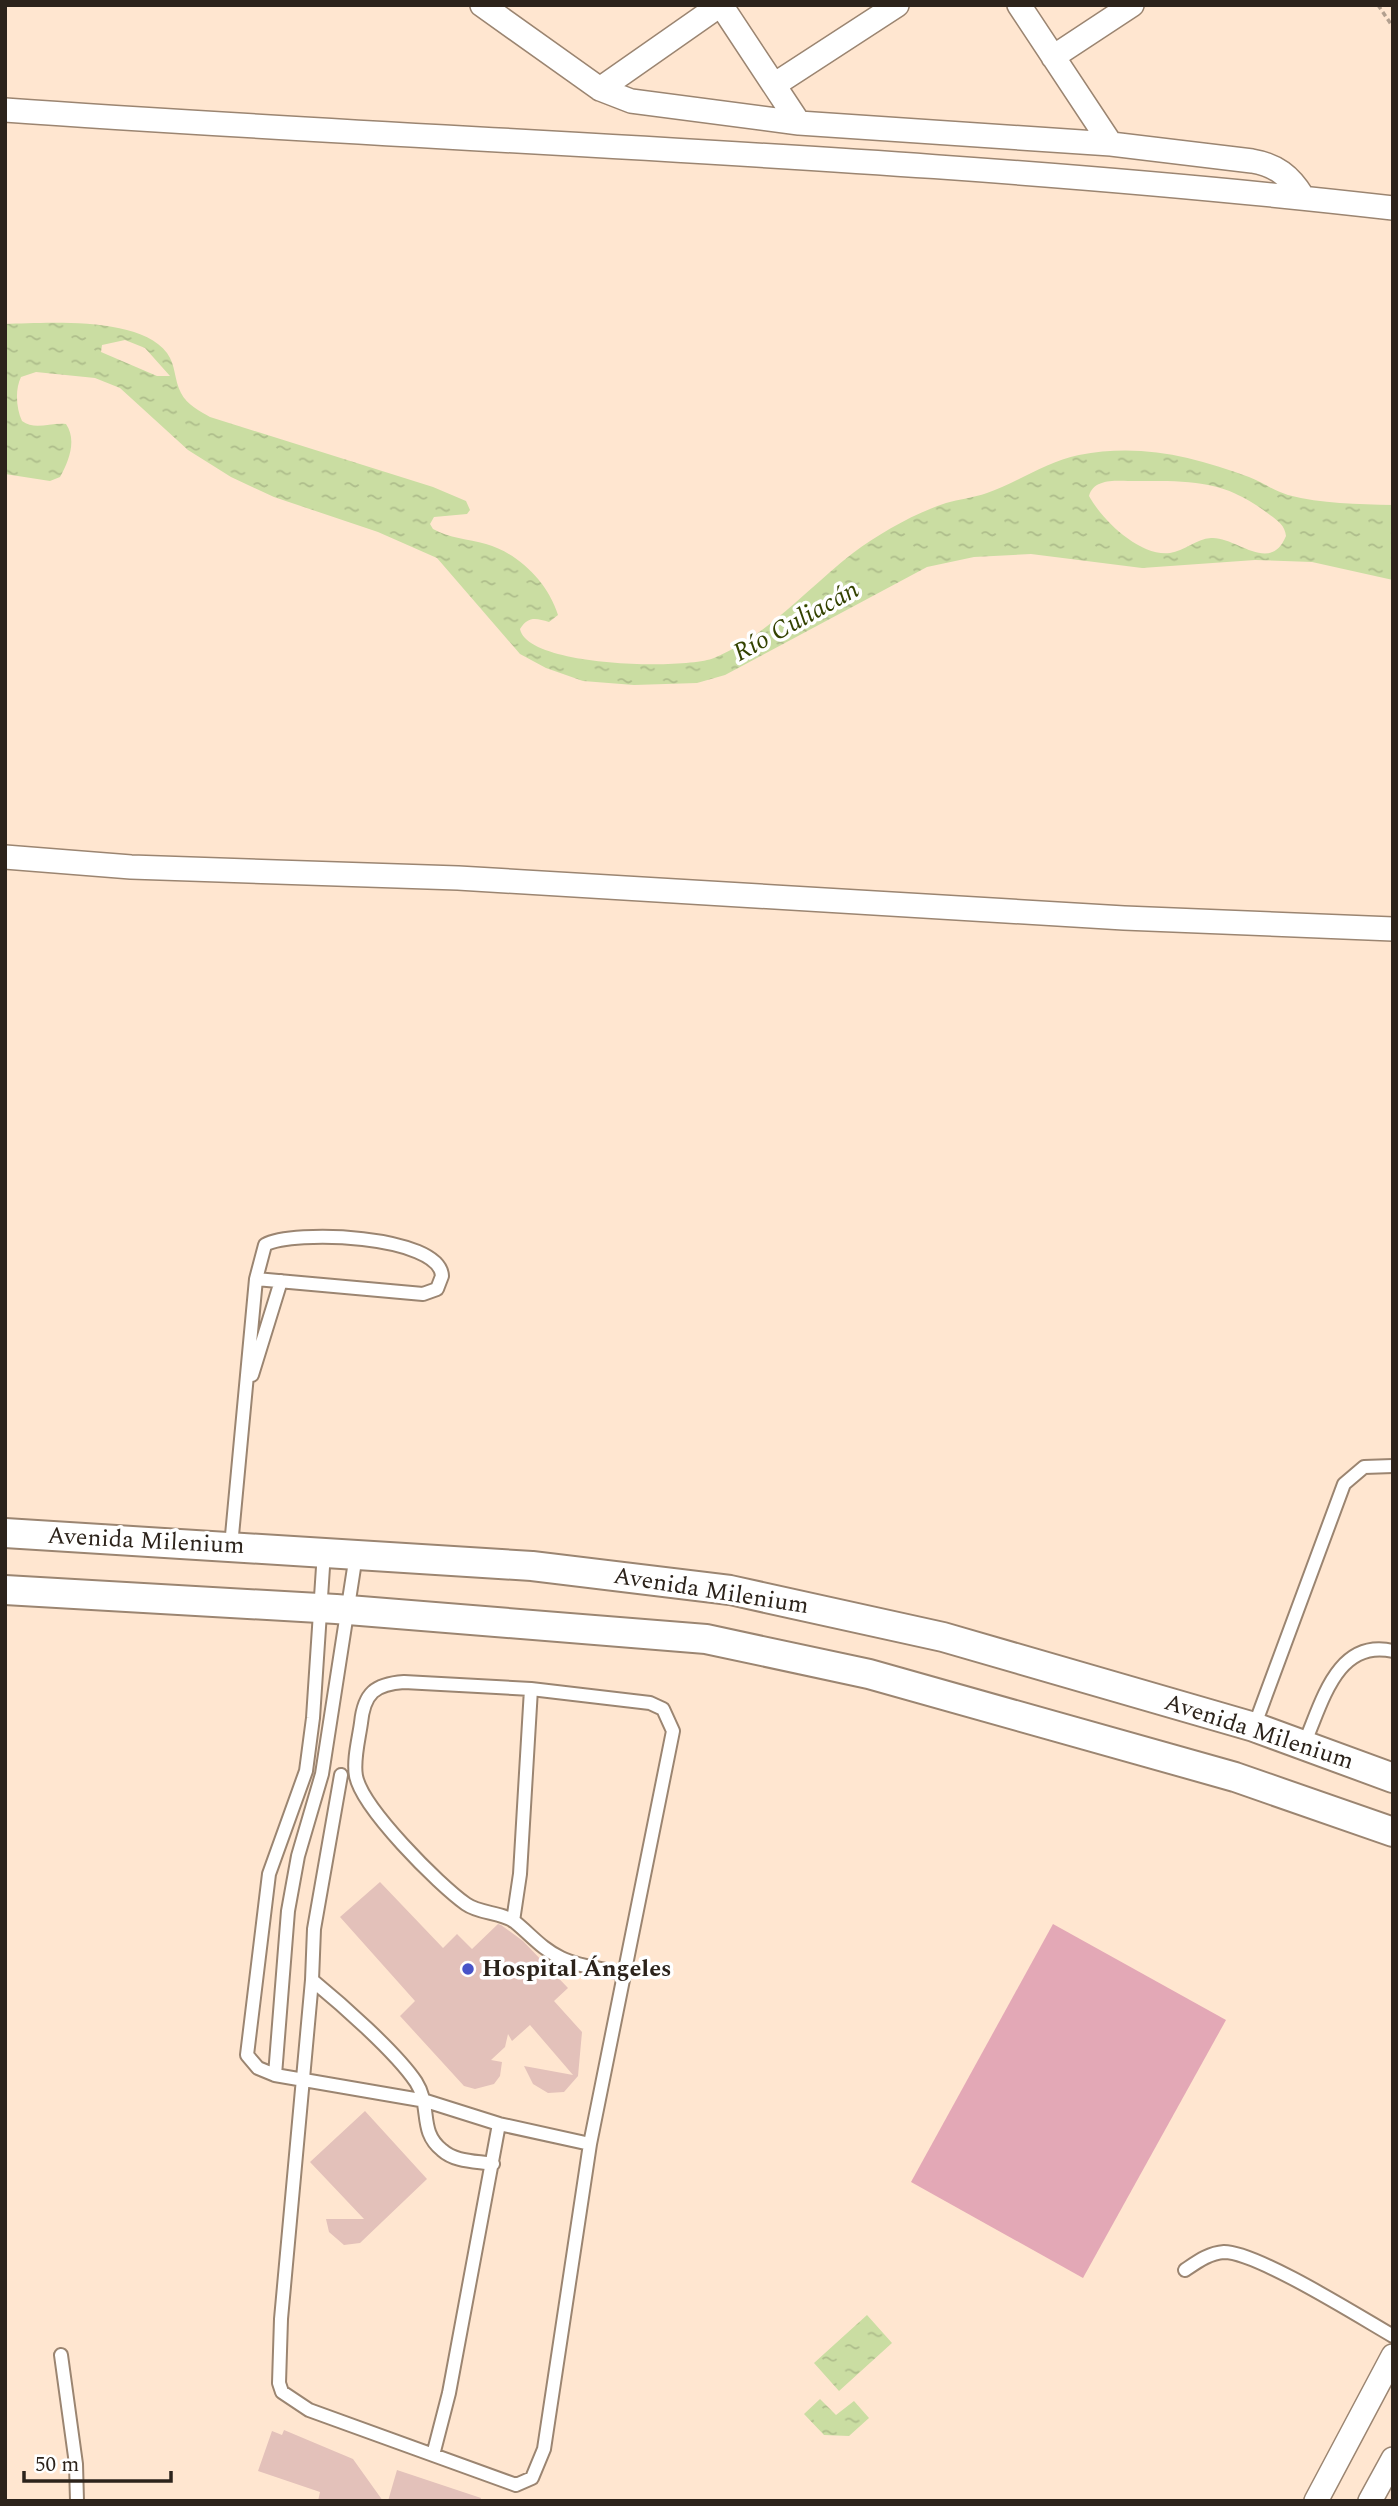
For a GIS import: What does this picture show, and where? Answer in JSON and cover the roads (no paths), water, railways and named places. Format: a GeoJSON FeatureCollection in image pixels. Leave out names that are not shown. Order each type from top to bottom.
{"type":"FeatureCollection","features":[{"type":"Feature","properties":{"kind":"street"},"geometry":{"type":"LineString","coordinates":[[482,5],[600,89],[643,104],[799,122],[1111,144],[1263,163],[1284,173],[1303,197]]}},
{"type":"Feature","properties":{"kind":"street"},"geometry":{"type":"LineString","coordinates":[[600,89],[720,5],[799,122]]}},
{"type":"Feature","properties":{"kind":"street"},"geometry":{"type":"LineString","coordinates":[[774,85],[898,5]]}},
{"type":"Feature","properties":{"kind":"street"},"geometry":{"type":"LineString","coordinates":[[1019,5],[1111,144]]}},
{"type":"Feature","properties":{"kind":"street"},"geometry":{"type":"LineString","coordinates":[[1053,57],[1132,5]]}},
{"type":"Feature","properties":{"kind":"street"},"geometry":{"type":"LineString","coordinates":[[5,110],[262,128],[810,158],[1106,178],[1393,208]]}},
{"type":"Feature","properties":{"kind":"street"},"geometry":{"type":"LineString","coordinates":[[5,857],[131,867],[458,878],[1016,912],[1393,929]]}},
{"type":"Feature","properties":{"kind":"street","name":"Avenida Milenium"},"geometry":{"type":"LineString","coordinates":[[5,1533],[532,1566],[730,1590],[943,1637],[1254,1727],[1393,1778]]}},
{"type":"Feature","properties":{"kind":"street","name":"Avenida Milenium"},"geometry":{"type":"LineString","coordinates":[[5,1590],[321,1608],[706,1639],[869,1674],[1235,1777],[1393,1832]]}},
{"type":"Feature","properties":{"kind":"street"},"geometry":{"type":"LineString","coordinates":[[1316,2501],[1393,2357]]}},
{"type":"Feature","properties":{"kind":"street"},"geometry":{"type":"LineString","coordinates":[[1370,2501],[1393,2459]]}},
{"type":"Feature","properties":{"kind":"lane"},"geometry":{"type":"LineString","coordinates":[[231,1546],[256,1279],[265,1245],[284,1237],[400,1243],[435,1261],[442,1276],[437,1289],[423,1294],[256,1279]]}},
{"type":"Feature","properties":{"kind":"lane"},"geometry":{"type":"LineString","coordinates":[[246,1394],[281,1282]]}},
{"type":"Feature","properties":{"kind":"lane"},"geometry":{"type":"LineString","coordinates":[[1254,1727],[1344,1484],[1364,1467],[1393,1466]]}},
{"type":"Feature","properties":{"kind":"lane"},"geometry":{"type":"LineString","coordinates":[[324,1552],[306,1770],[269,1874],[247,2052],[254,2064],[275,2075],[426,2101],[499,2124],[590,2144]]}},
{"type":"Feature","properties":{"kind":"lane"},"geometry":{"type":"LineString","coordinates":[[275,2075],[288,1911],[298,1856],[322,1774],[356,1555]]}},
{"type":"Feature","properties":{"kind":"lane"},"geometry":{"type":"LineString","coordinates":[[1304,1744],[1339,1667],[1352,1656],[1369,1650],[1393,1651]]}},
{"type":"Feature","properties":{"kind":"lane"},"geometry":{"type":"LineString","coordinates":[[341,1775],[314,1929],[304,2080],[281,2319],[279,2383],[282,2392],[309,2410],[509,2484],[526,2482],[537,2470],[544,2449],[582,2179],[673,1731],[663,1709],[650,1703],[531,1689],[404,1682],[387,1683],[374,1688],[367,1695],[363,1708],[356,1776],[370,1806],[433,1876],[468,1906],[513,1921],[537,1945],[564,1960],[623,1973]]}},
{"type":"Feature","properties":{"kind":"lane"},"geometry":{"type":"LineString","coordinates":[[513,1921],[520,1874],[531,1689]]}},
{"type":"Feature","properties":{"kind":"lane"},"geometry":{"type":"LineString","coordinates":[[306,1770],[356,1776]]}},
{"type":"Feature","properties":{"kind":"lane"},"geometry":{"type":"LineString","coordinates":[[312,1980],[406,2069],[426,2101],[426,2126],[431,2138],[442,2151],[454,2158],[493,2164]]}},
{"type":"Feature","properties":{"kind":"lane"},"geometry":{"type":"LineString","coordinates":[[433,2455],[450,2393],[499,2124]]}},
{"type":"Feature","properties":{"kind":"lane"},"geometry":{"type":"LineString","coordinates":[[1185,2270],[1207,2256],[1222,2252],[1236,2254],[1293,2279],[1393,2336]]}},
{"type":"Feature","properties":{"kind":"lane"},"geometry":{"type":"LineString","coordinates":[[61,2355],[76,2465],[76,2501]]}},
{"type":"Feature","properties":{"kind":"water","name":"Río Culiacán"},"geometry":{"type":"Polygon","coordinates":[[[5,324],[91,324],[115,327],[154,341],[170,358],[184,397],[210,417],[433,487],[466,501],[470,510],[467,514],[434,517],[430,524],[433,529],[498,548],[530,570],[547,591],[558,615],[549,622],[529,620],[520,629],[529,642],[549,651],[577,658],[672,664],[714,658],[770,624],[853,553],[897,525],[946,503],[982,495],[1055,462],[1101,452],[1144,451],[1186,458],[1254,479],[1283,493],[1301,498],[1393,505],[1393,580],[1312,562],[1255,560],[1142,568],[1031,554],[974,557],[927,567],[725,675],[697,683],[634,685],[583,681],[546,668],[520,654],[437,558],[378,532],[274,497],[231,477],[188,450],[120,388],[95,378],[36,372],[21,377],[17,399],[22,421],[38,426],[66,424],[71,444],[60,477],[50,481],[5,474],[5,324]],[[125,340],[102,345],[101,352],[157,376],[170,376],[145,348],[125,340]],[[1115,481],[1096,486],[1089,496],[1112,526],[1135,543],[1158,553],[1170,553],[1211,538],[1252,551],[1271,552],[1279,547],[1286,536],[1282,525],[1235,493],[1188,482],[1115,481]]]}},
{"type":"Feature","properties":{"kind":"water"},"geometry":{"type":"Polygon","coordinates":[[[867,2315],[892,2343],[839,2391],[814,2363],[867,2315]]]}},
{"type":"Feature","properties":{"kind":"water"},"geometry":{"type":"Polygon","coordinates":[[[820,2399],[836,2415],[854,2401],[869,2418],[849,2436],[824,2435],[804,2414],[820,2399]]]}},
{"type":"Feature","properties":{"kind":"place","name":"Hospital Ángeles"},"geometry":{"type":"Point","coordinates":[468,1969]}}]}
